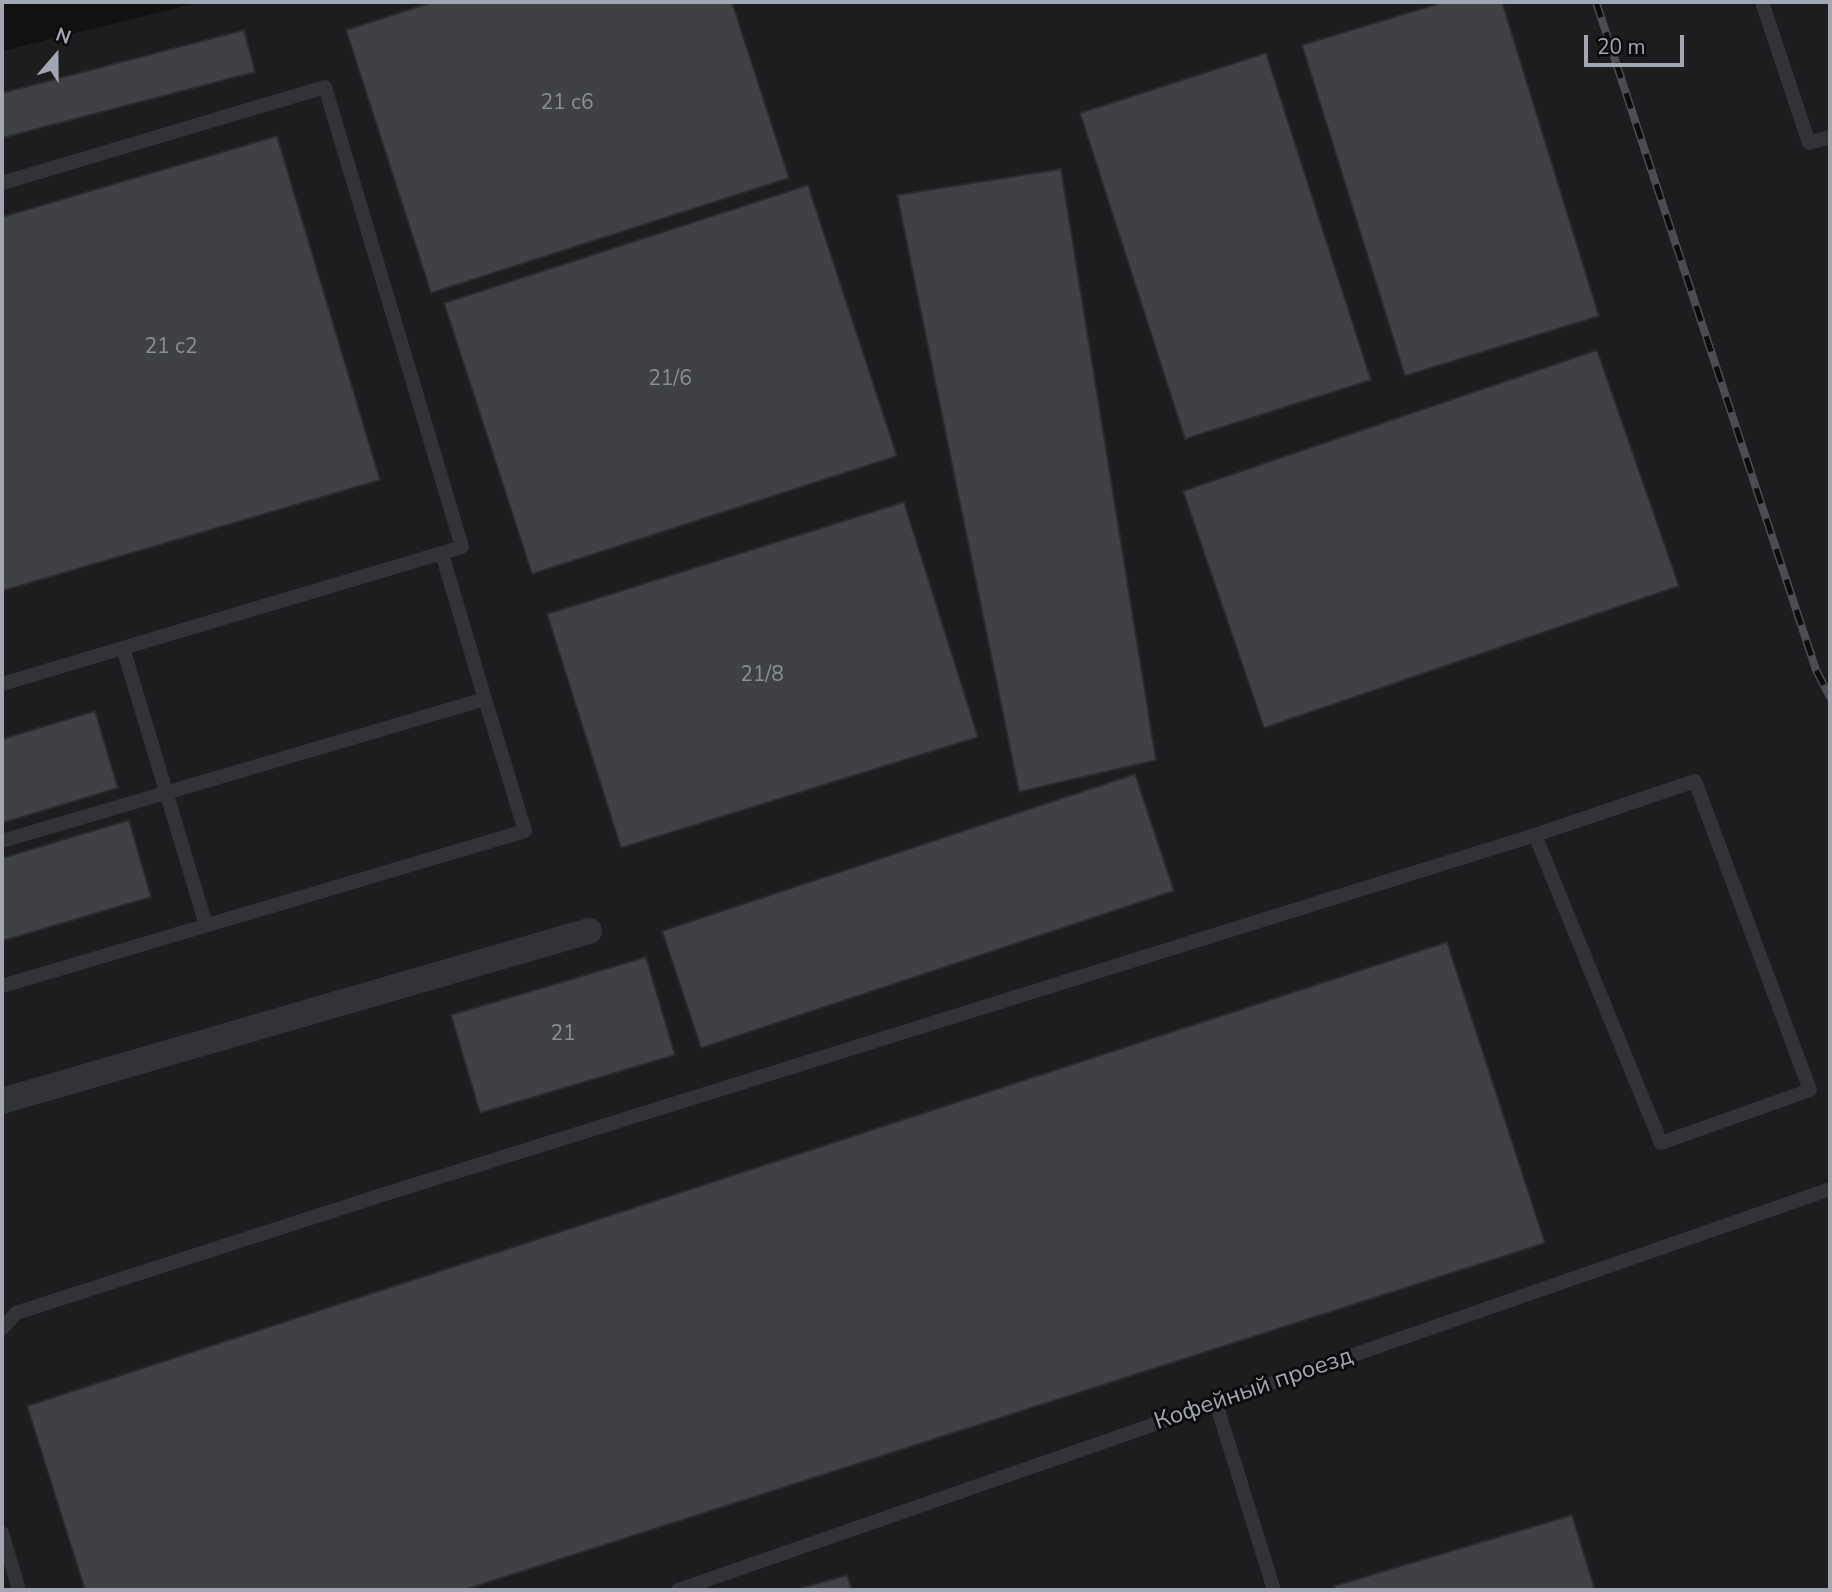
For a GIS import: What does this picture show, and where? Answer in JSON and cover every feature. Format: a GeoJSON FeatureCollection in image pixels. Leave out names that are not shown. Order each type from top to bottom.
{"type":"FeatureCollection","features":[{"type":"Feature","properties":{"kind":"street"},"geometry":{"type":"LineString","coordinates":[[2,1101],[589,930]]}},
{"type":"Feature","properties":{"kind":"lane"},"geometry":{"type":"LineString","coordinates":[[1762,2],[1809,143],[1830,137]]}},
{"type":"Feature","properties":{"kind":"lane"},"geometry":{"type":"LineString","coordinates":[[2,183],[325,87],[462,547],[2,684]]}},
{"type":"Feature","properties":{"kind":"lane"},"geometry":{"type":"LineString","coordinates":[[2,986],[525,831],[442,554]]}},
{"type":"Feature","properties":{"kind":"lane"},"geometry":{"type":"LineString","coordinates":[[123,648],[206,925]]}},
{"type":"Feature","properties":{"kind":"lane"},"geometry":{"type":"LineString","coordinates":[[2,842],[485,699]]}},
{"type":"Feature","properties":{"kind":"lane"},"geometry":{"type":"LineString","coordinates":[[2,1329],[16,1314],[385,1194],[1535,835],[1695,781],[1810,1090],[1661,1143],[1535,835]]}},
{"type":"Feature","properties":{"kind":"lane","name":"Кофейный проезд"},"geometry":{"type":"LineString","coordinates":[[678,1590],[1830,1189]]}},
{"type":"Feature","properties":{"kind":"lane"},"geometry":{"type":"LineString","coordinates":[[1216,1403],[1274,1590]]}},
{"type":"Feature","properties":{"kind":"lane"},"geometry":{"type":"LineString","coordinates":[[2,1533],[19,1590]]}},
{"type":"Feature","properties":{"kind":"shaded area"},"geometry":{"type":"Polygon","coordinates":[[[201,2],[1830,2],[1830,1590],[2,1590],[2,51],[201,2]]]}},
{"type":"Feature","properties":{"kind":"building"},"geometry":{"type":"Polygon","coordinates":[[[433,2],[732,2],[789,178],[431,293],[346,30],[433,2]]]}},
{"type":"Feature","properties":{"kind":"building"},"geometry":{"type":"Polygon","coordinates":[[[1444,2],[1502,2],[1599,316],[1405,376],[1302,45],[1444,2]]]}},
{"type":"Feature","properties":{"kind":"building"},"geometry":{"type":"Polygon","coordinates":[[[244,30],[255,72],[2,138],[2,93],[244,30]]]}},
{"type":"Feature","properties":{"kind":"building"},"geometry":{"type":"Polygon","coordinates":[[[1266,53],[1371,380],[1185,439],[1080,113],[1266,53]]]}},
{"type":"Feature","properties":{"kind":"building"},"geometry":{"type":"Polygon","coordinates":[[[277,136],[380,480],[2,591],[2,217],[277,136]]]}},
{"type":"Feature","properties":{"kind":"building"},"geometry":{"type":"Polygon","coordinates":[[[1061,169],[1156,760],[1019,792],[897,195],[1061,169]]]}},
{"type":"Feature","properties":{"kind":"building"},"geometry":{"type":"Polygon","coordinates":[[[808,185],[897,456],[532,574],[444,303],[808,185]]]}},
{"type":"Feature","properties":{"kind":"building"},"geometry":{"type":"Polygon","coordinates":[[[1597,350],[1679,586],[1264,728],[1183,491],[1597,350]]]}},
{"type":"Feature","properties":{"kind":"building"},"geometry":{"type":"Polygon","coordinates":[[[904,502],[978,737],[621,848],[547,614],[904,502]]]}},
{"type":"Feature","properties":{"kind":"building"},"geometry":{"type":"Polygon","coordinates":[[[95,711],[118,788],[2,823],[2,739],[95,711]]]}},
{"type":"Feature","properties":{"kind":"building"},"geometry":{"type":"Polygon","coordinates":[[[1135,774],[1174,891],[701,1048],[662,931],[1135,774]]]}},
{"type":"Feature","properties":{"kind":"building"},"geometry":{"type":"Polygon","coordinates":[[[129,820],[151,897],[2,941],[2,858],[129,820]]]}},
{"type":"Feature","properties":{"kind":"building"},"geometry":{"type":"Polygon","coordinates":[[[1447,942],[1545,1243],[464,1590],[85,1590],[27,1406],[1447,942]]]}},
{"type":"Feature","properties":{"kind":"building"},"geometry":{"type":"Polygon","coordinates":[[[646,957],[675,1055],[480,1113],[451,1015],[646,957]]]}},
{"type":"Feature","properties":{"kind":"building"},"geometry":{"type":"Polygon","coordinates":[[[1572,1515],[1595,1590],[1336,1590],[1334,1586],[1572,1515]]]}},
{"type":"Feature","properties":{"kind":"building"},"geometry":{"type":"Polygon","coordinates":[[[847,1575],[852,1590],[794,1590],[847,1575]]]}},
{"type":"Feature","properties":{"kind":"railway"},"geometry":{"type":"LineString","coordinates":[[1596,2],[1816,670],[1830,697]]}}]}
